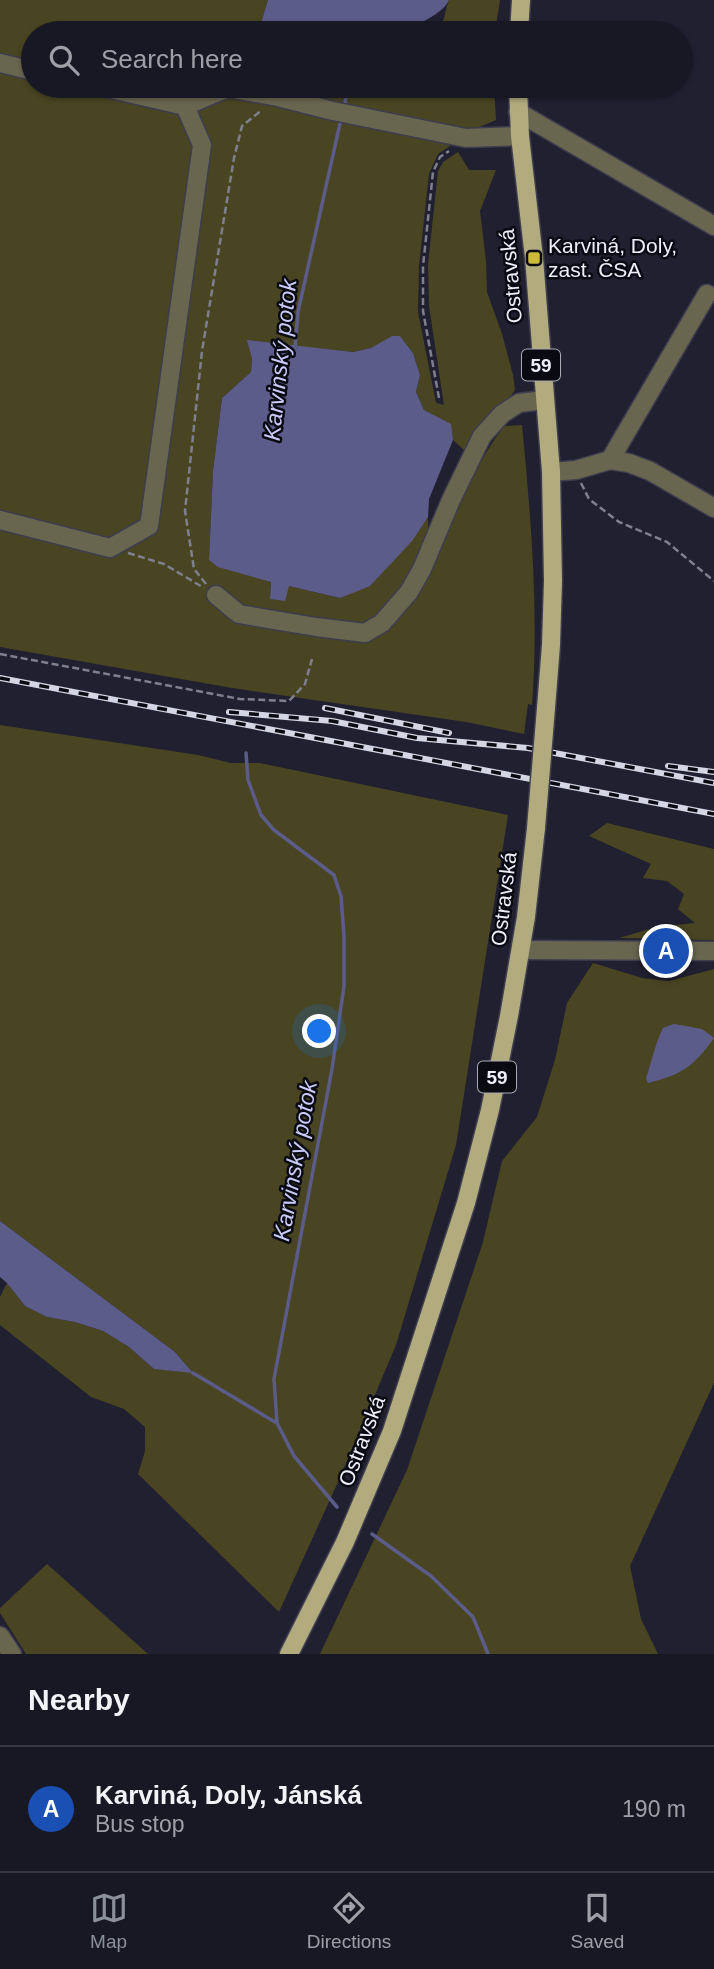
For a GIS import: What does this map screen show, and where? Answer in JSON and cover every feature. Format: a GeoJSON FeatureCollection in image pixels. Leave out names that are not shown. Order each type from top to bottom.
{"type":"FeatureCollection","features":[{"type":"Feature","properties":{"kind":"main road"},"geometry":{"type":"LineString","coordinates":[[520,21],[521,0]]}},
{"type":"Feature","properties":{"kind":"main road","name":"Ostravská"},"geometry":{"type":"LineString","coordinates":[[289,1654],[363,1503],[392,1431],[448,1263],[490,1110],[521,950],[530,886],[547,708],[553,594],[551,472],[518,98]]}},
{"type":"Feature","properties":{"kind":"street"},"geometry":{"type":"LineString","coordinates":[[0,63],[21,68]]}},
{"type":"Feature","properties":{"kind":"street"},"geometry":{"type":"LineString","coordinates":[[150,98],[185,106],[204,98]]}},
{"type":"Feature","properties":{"kind":"street"},"geometry":{"type":"LineString","coordinates":[[282,98],[466,138],[520,136]]}},
{"type":"Feature","properties":{"kind":"street"},"geometry":{"type":"LineString","coordinates":[[0,520],[110,548],[149,526],[202,145],[185,106]]}},
{"type":"Feature","properties":{"kind":"street"},"geometry":{"type":"LineString","coordinates":[[518,112],[714,226]]}},
{"type":"Feature","properties":{"kind":"street"},"geometry":{"type":"LineString","coordinates":[[610,460],[707,294]]}},
{"type":"Feature","properties":{"kind":"street"},"geometry":{"type":"LineString","coordinates":[[216,595],[239,614],[316,627],[365,633],[382,623],[409,592],[482,436],[510,409],[519,404],[544,400]]}},
{"type":"Feature","properties":{"kind":"street"},"geometry":{"type":"LineString","coordinates":[[551,472],[576,470],[610,460],[629,463],[650,471],[714,508]]}},
{"type":"Feature","properties":{"kind":"street"},"geometry":{"type":"LineString","coordinates":[[521,950],[714,951]]}},
{"type":"Feature","properties":{"kind":"street"},"geometry":{"type":"LineString","coordinates":[[0,1636],[12,1654]]}},
{"type":"Feature","properties":{"kind":"path"},"geometry":{"type":"LineString","coordinates":[[216,595],[194,569],[185,511],[202,351],[234,158],[242,126],[277,98]]}},
{"type":"Feature","properties":{"kind":"path"},"geometry":{"type":"LineString","coordinates":[[439,398],[424,312],[423,266],[433,172],[440,157],[466,138]]}},
{"type":"Feature","properties":{"kind":"path"},"geometry":{"type":"LineString","coordinates":[[576,470],[589,499],[619,522],[667,542],[714,581]]}},
{"type":"Feature","properties":{"kind":"path"},"geometry":{"type":"LineString","coordinates":[[110,548],[164,564],[216,595]]}},
{"type":"Feature","properties":{"kind":"path"},"geometry":{"type":"LineString","coordinates":[[0,654],[240,699],[289,701],[305,684],[312,659]]}},
{"type":"Feature","properties":{"kind":"shaded area"},"geometry":{"type":"Polygon","coordinates":[[[0,0],[268,0],[262,21],[21,21],[21,98],[495,98],[496,120],[477,128],[460,129],[453,144],[438,154],[429,174],[419,266],[418,312],[436,403],[444,405],[429,306],[428,264],[438,171],[443,162],[458,152],[469,170],[496,170],[480,211],[487,292],[502,334],[515,390],[484,422],[465,451],[453,440],[450,424],[424,410],[416,392],[420,375],[413,353],[400,336],[353,352],[248,341],[252,359],[251,372],[222,398],[213,471],[209,560],[271,582],[270,599],[289,586],[340,598],[394,560],[428,517],[429,568],[463,495],[493,442],[504,426],[522,425],[531,530],[535,635],[532,705],[528,704],[524,734],[466,722],[232,688],[0,647],[0,0]]]}},
{"type":"Feature","properties":{"kind":"shaded area"},"geometry":{"type":"Polygon","coordinates":[[[449,0],[500,0],[497,21],[442,21],[449,0]]]}},
{"type":"Feature","properties":{"kind":"shaded area"},"geometry":{"type":"Polygon","coordinates":[[[0,725],[198,755],[231,763],[260,763],[508,815],[456,1145],[396,1345],[279,1612],[138,1474],[145,1451],[145,1427],[124,1409],[91,1397],[0,1325],[0,1297],[7,1283],[25,1306],[47,1317],[103,1331],[129,1347],[154,1369],[192,1372],[175,1352],[0,1221],[0,725]]]}},
{"type":"Feature","properties":{"kind":"shaded area"},"geometry":{"type":"Polygon","coordinates":[[[607,823],[714,849],[714,940],[619,938],[656,927],[695,923],[678,909],[684,894],[667,881],[643,878],[651,864],[589,836],[607,823]]]}},
{"type":"Feature","properties":{"kind":"shaded area"},"geometry":{"type":"Polygon","coordinates":[[[593,963],[642,978],[669,981],[714,969],[714,1383],[630,1566],[641,1619],[658,1654],[320,1654],[407,1470],[483,1242],[502,1161],[537,1117],[555,1060],[567,1003],[593,963]]]}},
{"type":"Feature","properties":{"kind":"shaded area"},"geometry":{"type":"Polygon","coordinates":[[[47,1564],[148,1654],[26,1654],[0,1613],[0,1608],[47,1564]]]}},
{"type":"Feature","properties":{"kind":"water"},"geometry":{"type":"Polygon","coordinates":[[[268,0],[449,0],[436,14],[425,21],[262,21],[268,0]]]}},
{"type":"Feature","properties":{"kind":"water"},"geometry":{"type":"Polygon","coordinates":[[[392,336],[400,336],[413,353],[420,375],[416,392],[424,410],[451,424],[453,440],[429,499],[428,517],[412,541],[370,586],[340,598],[289,586],[285,601],[270,599],[271,582],[218,567],[209,560],[213,471],[222,398],[251,372],[252,359],[247,340],[353,352],[371,348],[392,336]]]}},
{"type":"Feature","properties":{"kind":"water"},"geometry":{"type":"Polygon","coordinates":[[[674,1024],[702,1029],[714,1038],[686,1068],[648,1083],[646,1078],[660,1034],[663,1028],[674,1024]]]}},
{"type":"Feature","properties":{"kind":"water"},"geometry":{"type":"Polygon","coordinates":[[[0,1221],[175,1352],[193,1373],[154,1369],[129,1347],[103,1331],[47,1317],[25,1306],[0,1277],[0,1221]]]}},
{"type":"Feature","properties":{"kind":"waterway","name":"Karvinský potok"},"geometry":{"type":"LineString","coordinates":[[344,108],[346,98]]}},
{"type":"Feature","properties":{"kind":"waterway","name":"Karvinský potok"},"geometry":{"type":"LineString","coordinates":[[295,348],[298,312],[341,119]]}},
{"type":"Feature","properties":{"kind":"waterway","name":"Karvinský potok"},"geometry":{"type":"LineString","coordinates":[[246,753],[248,780],[261,815],[274,830],[334,875],[341,896],[344,986],[332,1069],[274,1379],[277,1423],[294,1456],[337,1507]]}},
{"type":"Feature","properties":{"kind":"waterway"},"geometry":{"type":"LineString","coordinates":[[193,1373],[275,1422]]}},
{"type":"Feature","properties":{"kind":"waterway","name":"Karvinský potok"},"geometry":{"type":"LineString","coordinates":[[372,1534],[431,1576],[473,1617],[488,1654]]}},
{"type":"Feature","properties":{"kind":"railway"},"geometry":{"type":"LineString","coordinates":[[0,678],[714,814]]}},
{"type":"Feature","properties":{"kind":"railway"},"geometry":{"type":"LineString","coordinates":[[325,708],[449,733]]}},
{"type":"Feature","properties":{"kind":"railway"},"geometry":{"type":"LineString","coordinates":[[229,712],[332,721],[417,738],[528,748],[714,783]]}},
{"type":"Feature","properties":{"kind":"railway"},"geometry":{"type":"LineString","coordinates":[[668,766],[714,772]]}},
{"type":"Feature","properties":{"kind":"place","name":"Karviná, Doly, zast. ČSA"},"geometry":{"type":"Point","coordinates":[534,258]}},
{"type":"Feature","properties":{"kind":"place","name":"Karviná, Doly, Jánská"},"geometry":{"type":"Point","coordinates":[666,951]}}]}
